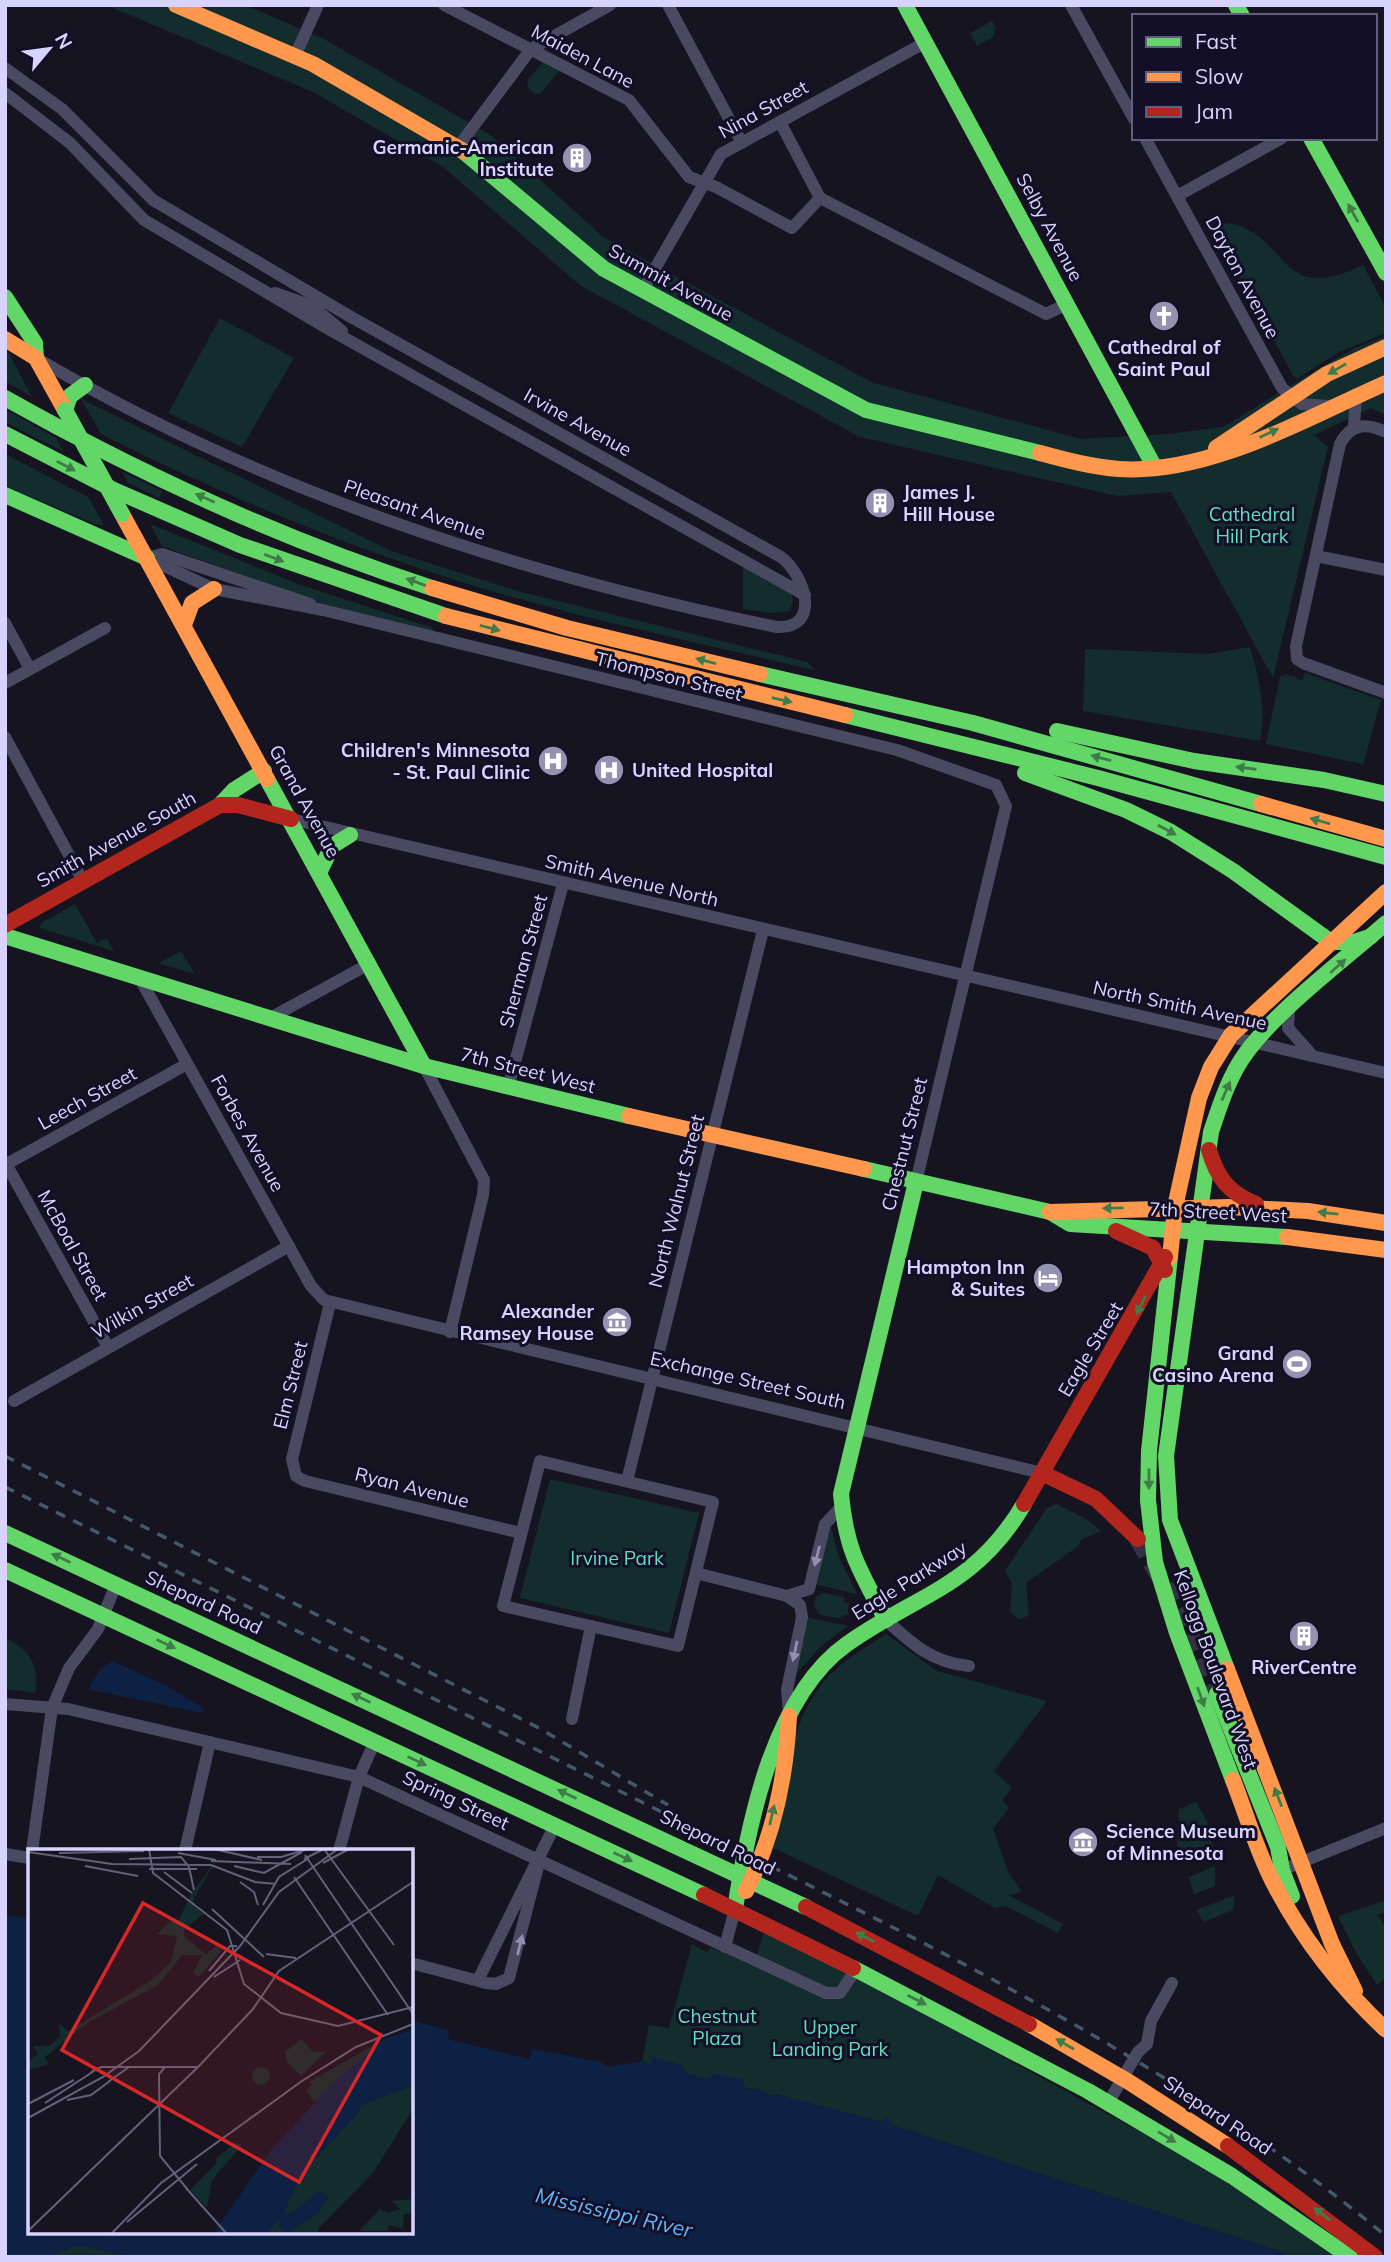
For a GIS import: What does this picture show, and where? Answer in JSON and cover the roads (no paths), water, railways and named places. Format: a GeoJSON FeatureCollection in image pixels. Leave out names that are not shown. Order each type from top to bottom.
{"type":"FeatureCollection","features":[{"type":"Feature","properties":{"kind":"main road","name":"Summit Avenue"},"geometry":{"type":"LineString","coordinates":[[176,5],[332,73],[458,147],[590,260],[642,291],[866,410],[1083,464],[1120,469],[1155,468],[1223,454],[1386,383]]}},
{"type":"Feature","properties":{"kind":"main road","name":"Selby Avenue"},"geometry":{"type":"LineString","coordinates":[[905,5],[1155,468]]}},
{"type":"Feature","properties":{"kind":"main road"},"geometry":{"type":"LineString","coordinates":[[1312,140],[1386,273]]}},
{"type":"Feature","properties":{"kind":"main road"},"geometry":{"type":"LineString","coordinates":[[5,297],[35,343],[36,358]]}},
{"type":"Feature","properties":{"kind":"main road"},"geometry":{"type":"LineString","coordinates":[[5,311],[16,334],[36,358]]}},
{"type":"Feature","properties":{"kind":"main road","name":"Grand Avenue"},"geometry":{"type":"LineString","coordinates":[[5,339],[36,358],[320,871],[424,1066]]}},
{"type":"Feature","properties":{"kind":"main road"},"geometry":{"type":"LineString","coordinates":[[1205,457],[1344,365],[1386,347]]}},
{"type":"Feature","properties":{"kind":"main road"},"geometry":{"type":"LineString","coordinates":[[65,410],[74,391],[85,385]]}},
{"type":"Feature","properties":{"kind":"main road"},"geometry":{"type":"LineString","coordinates":[[5,398],[121,460],[239,514],[449,594],[581,631],[916,709],[1102,758],[1386,839]]}},
{"type":"Feature","properties":{"kind":"main road"},"geometry":{"type":"LineString","coordinates":[[5,434],[172,517],[306,570],[385,597],[577,651],[1098,778],[1386,857]]}},
{"type":"Feature","properties":{"kind":"main road"},"geometry":{"type":"LineString","coordinates":[[5,495],[146,558]]}},
{"type":"Feature","properties":{"kind":"main road"},"geometry":{"type":"LineString","coordinates":[[52,515],[105,530],[119,524],[122,514]]}},
{"type":"Feature","properties":{"kind":"main road"},"geometry":{"type":"LineString","coordinates":[[184,625],[192,603],[214,589]]}},
{"type":"Feature","properties":{"kind":"main road"},"geometry":{"type":"LineString","coordinates":[[916,709],[1016,723],[1194,761],[1324,780],[1386,794]]}},
{"type":"Feature","properties":{"kind":"main road"},"geometry":{"type":"LineString","coordinates":[[969,747],[1003,765],[1126,810],[1171,832],[1233,871],[1331,942],[1354,942],[1370,937]]}},
{"type":"Feature","properties":{"kind":"main road"},"geometry":{"type":"LineString","coordinates":[[220,805],[234,790],[264,771]]}},
{"type":"Feature","properties":{"kind":"main road","name":"Smith Avenue South"},"geometry":{"type":"LineString","coordinates":[[5,925],[220,805],[238,805],[291,819]]}},
{"type":"Feature","properties":{"kind":"main road"},"geometry":{"type":"LineString","coordinates":[[1276,828],[1386,871]]}},
{"type":"Feature","properties":{"kind":"main road"},"geometry":{"type":"LineString","coordinates":[[320,871],[332,846],[350,835]]}},
{"type":"Feature","properties":{"kind":"main road"},"geometry":{"type":"LineString","coordinates":[[1172,1237],[1175,1207],[1199,1098],[1211,1067],[1231,1035],[1386,892]]}},
{"type":"Feature","properties":{"kind":"main road","name":"Kellogg Boulevard West"},"geometry":{"type":"LineString","coordinates":[[1358,2000],[1332,1944],[1316,1928],[1170,1520],[1166,1456],[1209,1147],[1224,1093],[1256,1041],[1386,923]]}},
{"type":"Feature","properties":{"kind":"main road","name":"7th Street West"},"geometry":{"type":"LineString","coordinates":[[5,936],[424,1066],[508,1088],[1050,1212],[1070,1224],[1106,1226],[1172,1237],[1198,1230],[1315,1239],[1386,1250]]}},
{"type":"Feature","properties":{"kind":"main road"},"geometry":{"type":"LineString","coordinates":[[1209,1147],[1214,1168],[1225,1188],[1241,1199],[1269,1208]]}},
{"type":"Feature","properties":{"kind":"main road","name":"Chestnut Street"},"geometry":{"type":"LineString","coordinates":[[886,1620],[855,1564],[844,1530],[842,1482],[916,1182]]}},
{"type":"Feature","properties":{"kind":"main road","name":"7th Street West"},"geometry":{"type":"LineString","coordinates":[[1050,1212],[1070,1209],[1175,1207],[1269,1208],[1340,1214],[1386,1223]]}},
{"type":"Feature","properties":{"kind":"main road"},"geometry":{"type":"LineString","coordinates":[[1106,1226],[1153,1248],[1165,1270]]}},
{"type":"Feature","properties":{"kind":"main road","name":"Eagle Street"},"geometry":{"type":"LineString","coordinates":[[1041,1473],[1165,1270],[1172,1237]]}},
{"type":"Feature","properties":{"kind":"main road","name":"Kellogg Boulevard West"},"geometry":{"type":"LineString","coordinates":[[1165,1270],[1149,1451],[1149,1500],[1155,1562],[1177,1633],[1259,1848],[1291,1915],[1315,1951],[1386,2030]]}},
{"type":"Feature","properties":{"kind":"main road","name":"Exchange Street South"},"geometry":{"type":"LineString","coordinates":[[1041,1473],[1096,1499],[1138,1539]]}},
{"type":"Feature","properties":{"kind":"main road","name":"Eagle Parkway"},"geometry":{"type":"LineString","coordinates":[[735,1909],[746,1877],[762,1854],[789,1741],[789,1713],[805,1684],[834,1654],[963,1575],[988,1554],[1014,1523],[1041,1473]]}},
{"type":"Feature","properties":{"kind":"main road","name":"Shepard Road"},"geometry":{"type":"LineString","coordinates":[[5,1533],[746,1877],[1004,2010],[1124,2079],[1253,2163],[1375,2257]]}},
{"type":"Feature","properties":{"kind":"main road"},"geometry":{"type":"LineString","coordinates":[[5,1570],[735,1909],[856,1969],[1108,2103],[1272,2200],[1350,2257]]}},
{"type":"Feature","properties":{"kind":"main road"},"geometry":{"type":"LineString","coordinates":[[1217,1695],[1278,1847],[1292,1865],[1315,1951]]}},
{"type":"Feature","properties":{"kind":"street"},"geometry":{"type":"LineString","coordinates":[[295,56],[318,5]]}},
{"type":"Feature","properties":{"kind":"street","name":"Maiden Lane"},"geometry":{"type":"LineString","coordinates":[[444,5],[629,100],[689,177],[704,182],[792,228],[820,198]]}},
{"type":"Feature","properties":{"kind":"street"},"geometry":{"type":"LineString","coordinates":[[458,147],[531,50],[610,5]]}},
{"type":"Feature","properties":{"kind":"street"},"geometry":{"type":"LineString","coordinates":[[668,5],[742,143]]}},
{"type":"Feature","properties":{"kind":"street"},"geometry":{"type":"LineString","coordinates":[[1071,5],[1132,115]]}},
{"type":"Feature","properties":{"kind":"street","name":"Nina Street"},"geometry":{"type":"LineString","coordinates":[[642,291],[722,154],[926,42]]}},
{"type":"Feature","properties":{"kind":"street","name":"Irvine Avenue"},"geometry":{"type":"LineString","coordinates":[[5,68],[62,109],[153,200],[315,301],[781,557],[798,574],[805,595]]}},
{"type":"Feature","properties":{"kind":"street","name":"Irvine Avenue"},"geometry":{"type":"LineString","coordinates":[[5,93],[70,143],[144,220],[351,340],[805,595]]}},
{"type":"Feature","properties":{"kind":"street"},"geometry":{"type":"LineString","coordinates":[[780,122],[820,198],[1036,310],[1046,314],[1067,304]]}},
{"type":"Feature","properties":{"kind":"street","name":"Dayton Avenue"},"geometry":{"type":"LineString","coordinates":[[1145,140],[1276,379],[1292,398]]}},
{"type":"Feature","properties":{"kind":"street"},"geometry":{"type":"LineString","coordinates":[[1177,196],[1278,140]]}},
{"type":"Feature","properties":{"kind":"street","name":"Irvine Avenue"},"geometry":{"type":"LineString","coordinates":[[267,292],[315,301],[351,340]]}},
{"type":"Feature","properties":{"kind":"street","name":"Pleasant Avenue"},"geometry":{"type":"LineString","coordinates":[[36,358],[237,462],[353,508],[477,552],[555,575],[777,627],[791,626],[802,618],[805,595]]}},
{"type":"Feature","properties":{"kind":"street"},"geometry":{"type":"LineString","coordinates":[[1356,394],[1354,427],[1340,444],[1296,646],[1297,659],[1386,693]]}},
{"type":"Feature","properties":{"kind":"street"},"geometry":{"type":"LineString","coordinates":[[1292,398],[1302,404],[1329,406]]}},
{"type":"Feature","properties":{"kind":"street"},"geometry":{"type":"LineString","coordinates":[[1354,427],[1367,425],[1386,432]]}},
{"type":"Feature","properties":{"kind":"street","name":"Thompson Street"},"geometry":{"type":"LineString","coordinates":[[146,558],[162,554],[284,593],[323,610]]}},
{"type":"Feature","properties":{"kind":"street"},"geometry":{"type":"LineString","coordinates":[[1316,556],[1386,570]]}},
{"type":"Feature","properties":{"kind":"street","name":"Thompson Street"},"geometry":{"type":"LineString","coordinates":[[146,558],[214,589],[323,610],[897,750],[990,781],[1002,792]]}},
{"type":"Feature","properties":{"kind":"street"},"geometry":{"type":"LineString","coordinates":[[5,622],[30,669]]}},
{"type":"Feature","properties":{"kind":"street"},"geometry":{"type":"LineString","coordinates":[[5,683],[106,628]]}},
{"type":"Feature","properties":{"kind":"street"},"geometry":{"type":"LineString","coordinates":[[5,737],[83,881]]}},
{"type":"Feature","properties":{"kind":"street","name":"Chestnut Street"},"geometry":{"type":"LineString","coordinates":[[916,1182],[1006,806],[1002,792]]}},
{"type":"Feature","properties":{"kind":"street","name":"Smith Avenue North"},"geometry":{"type":"LineString","coordinates":[[291,819],[350,835],[965,975]]}},
{"type":"Feature","properties":{"kind":"street","name":"Sherman Street"},"geometry":{"type":"LineString","coordinates":[[508,1088],[564,884]]}},
{"type":"Feature","properties":{"kind":"street","name":"North Walnut Street"},"geometry":{"type":"LineString","coordinates":[[627,1481],[763,930]]}},
{"type":"Feature","properties":{"kind":"street"},"geometry":{"type":"LineString","coordinates":[[270,1018],[369,964]]}},
{"type":"Feature","properties":{"kind":"street","name":"North Smith Avenue"},"geometry":{"type":"LineString","coordinates":[[965,975],[1386,1073]]}},
{"type":"Feature","properties":{"kind":"street","name":"Forbes Avenue"},"geometry":{"type":"LineString","coordinates":[[139,977],[316,1293],[330,1303]]}},
{"type":"Feature","properties":{"kind":"street"},"geometry":{"type":"LineString","coordinates":[[1289,1009],[1288,1028],[1311,1054]]}},
{"type":"Feature","properties":{"kind":"street","name":"Leech Street"},"geometry":{"type":"LineString","coordinates":[[6,1164],[187,1064]]}},
{"type":"Feature","properties":{"kind":"street"},"geometry":{"type":"LineString","coordinates":[[424,1066],[484,1180],[483,1195],[450,1332]]}},
{"type":"Feature","properties":{"kind":"street","name":"McBoal Street"},"geometry":{"type":"LineString","coordinates":[[6,1164],[108,1347]]}},
{"type":"Feature","properties":{"kind":"street","name":"Wilkin Street"},"geometry":{"type":"LineString","coordinates":[[14,1401],[289,1246]]}},
{"type":"Feature","properties":{"kind":"street","name":"Exchange Street South"},"geometry":{"type":"LineString","coordinates":[[330,1303],[1041,1473]]}},
{"type":"Feature","properties":{"kind":"street","name":"Elm Street"},"geometry":{"type":"LineString","coordinates":[[296,1476],[292,1459],[330,1303]]}},
{"type":"Feature","properties":{"kind":"street"},"geometry":{"type":"LineString","coordinates":[[540,1461],[627,1481],[713,1502],[678,1646],[503,1606],[540,1461]]}},
{"type":"Feature","properties":{"kind":"street","name":"Ryan Avenue"},"geometry":{"type":"LineString","coordinates":[[296,1476],[305,1481],[521,1533]]}},
{"type":"Feature","properties":{"kind":"street"},"geometry":{"type":"LineString","coordinates":[[787,1596],[808,1589],[825,1524],[842,1506]]}},
{"type":"Feature","properties":{"kind":"street"},"geometry":{"type":"LineString","coordinates":[[696,1573],[787,1596],[800,1605],[803,1612],[787,1690],[789,1713]]}},
{"type":"Feature","properties":{"kind":"street"},"geometry":{"type":"LineString","coordinates":[[32,1849],[52,1708],[69,1668],[98,1629],[116,1584]]}},
{"type":"Feature","properties":{"kind":"street","name":"Chestnut Street"},"geometry":{"type":"LineString","coordinates":[[886,1620],[926,1655],[950,1664],[969,1666]]}},
{"type":"Feature","properties":{"kind":"street"},"geometry":{"type":"LineString","coordinates":[[572,1718],[591,1626]]}},
{"type":"Feature","properties":{"kind":"street","name":"Spring Street"},"geometry":{"type":"LineString","coordinates":[[5,1704],[52,1708],[359,1777],[725,1947],[833,1994],[845,1989],[856,1969]]}},
{"type":"Feature","properties":{"kind":"street"},"geometry":{"type":"LineString","coordinates":[[340,1849],[359,1777],[375,1741]]}},
{"type":"Feature","properties":{"kind":"street"},"geometry":{"type":"LineString","coordinates":[[185,1849],[210,1742]]}},
{"type":"Feature","properties":{"kind":"street"},"geometry":{"type":"LineString","coordinates":[[478,1980],[555,1825]]}},
{"type":"Feature","properties":{"kind":"street"},"geometry":{"type":"LineString","coordinates":[[1292,1865],[1386,1828]]}},
{"type":"Feature","properties":{"kind":"street"},"geometry":{"type":"LineString","coordinates":[[5,1854],[28,1858]]}},
{"type":"Feature","properties":{"kind":"street"},"geometry":{"type":"LineString","coordinates":[[413,1964],[478,1980],[503,1983],[513,1972],[540,1859]]}},
{"type":"Feature","properties":{"kind":"street"},"geometry":{"type":"LineString","coordinates":[[725,1947],[735,1909]]}},
{"type":"Feature","properties":{"kind":"street"},"geometry":{"type":"LineString","coordinates":[[1108,2103],[1138,2052],[1147,2044],[1152,2021],[1172,1983]]}},
{"type":"Feature","properties":{"kind":"water"},"geometry":{"type":"Polygon","coordinates":[[[112,1661],[167,1686],[203,1708],[203,1713],[91,1690],[90,1685],[101,1669],[112,1661]]]}},
{"type":"Feature","properties":{"kind":"water","name":"Mississippi River"},"geometry":{"type":"Polygon","coordinates":[[[5,1915],[28,1919],[28,2234],[413,2234],[413,2021],[450,2031],[447,2039],[529,2059],[532,2049],[601,2062],[607,2067],[643,2061],[651,2065],[652,2058],[681,2065],[687,2074],[706,2079],[716,2074],[744,2080],[742,2088],[761,2090],[769,2096],[775,2094],[882,2122],[887,2117],[894,2126],[1285,2253],[1284,2257],[130,2257],[89,2247],[72,2247],[48,2257],[5,2257],[5,1915]]]}},
{"type":"Feature","properties":{"kind":"tunnel"},"geometry":{"type":"LineString","coordinates":[[1138,1539],[1182,1616],[1217,1694]]}},
{"type":"Feature","properties":{"kind":"railway"},"geometry":{"type":"LineString","coordinates":[[5,1456],[539,1728],[668,1805]]}},
{"type":"Feature","properties":{"kind":"railway"},"geometry":{"type":"LineString","coordinates":[[5,1487],[968,1966],[1140,2063],[1224,2116],[1306,2174],[1386,2236]]}},
{"type":"Feature","properties":{"kind":"place","name":"Germanic-American Institute"},"geometry":{"type":"Point","coordinates":[577,158]}},
{"type":"Feature","properties":{"kind":"place","name":"Cathedral of Saint Paul"},"geometry":{"type":"Point","coordinates":[1164,316]}},
{"type":"Feature","properties":{"kind":"place","name":"James J. Hill House"},"geometry":{"type":"Point","coordinates":[880,503]}},
{"type":"Feature","properties":{"kind":"place","name":"Children's Minnesota - St. Paul Clinic"},"geometry":{"type":"Point","coordinates":[553,761]}},
{"type":"Feature","properties":{"kind":"place","name":"United Hospital"},"geometry":{"type":"Point","coordinates":[609,770]}},
{"type":"Feature","properties":{"kind":"place","name":"Hampton Inn & Suites"},"geometry":{"type":"Point","coordinates":[1048,1278]}},
{"type":"Feature","properties":{"kind":"place","name":"Alexander Ramsey House"},"geometry":{"type":"Point","coordinates":[617,1322]}},
{"type":"Feature","properties":{"kind":"place","name":"Grand Casino Arena"},"geometry":{"type":"Point","coordinates":[1297,1364]}},
{"type":"Feature","properties":{"kind":"place","name":"RiverCentre"},"geometry":{"type":"Point","coordinates":[1304,1636]}},
{"type":"Feature","properties":{"kind":"place","name":"Science Museum of Minnesota"},"geometry":{"type":"Point","coordinates":[1083,1842]}},
{"type":"Feature","properties":{"kind":"park label","name":"Cathedral Hill Park"},"geometry":{"type":"Point","coordinates":[1252,525]}},
{"type":"Feature","properties":{"kind":"park label","name":"Irvine Park"},"geometry":{"type":"Point","coordinates":[617,1558]}},
{"type":"Feature","properties":{"kind":"park label","name":"Chestnut Plaza"},"geometry":{"type":"Point","coordinates":[717,2027]}},
{"type":"Feature","properties":{"kind":"park label","name":"Upper Landing Park"},"geometry":{"type":"Point","coordinates":[830,2038]}}]}
